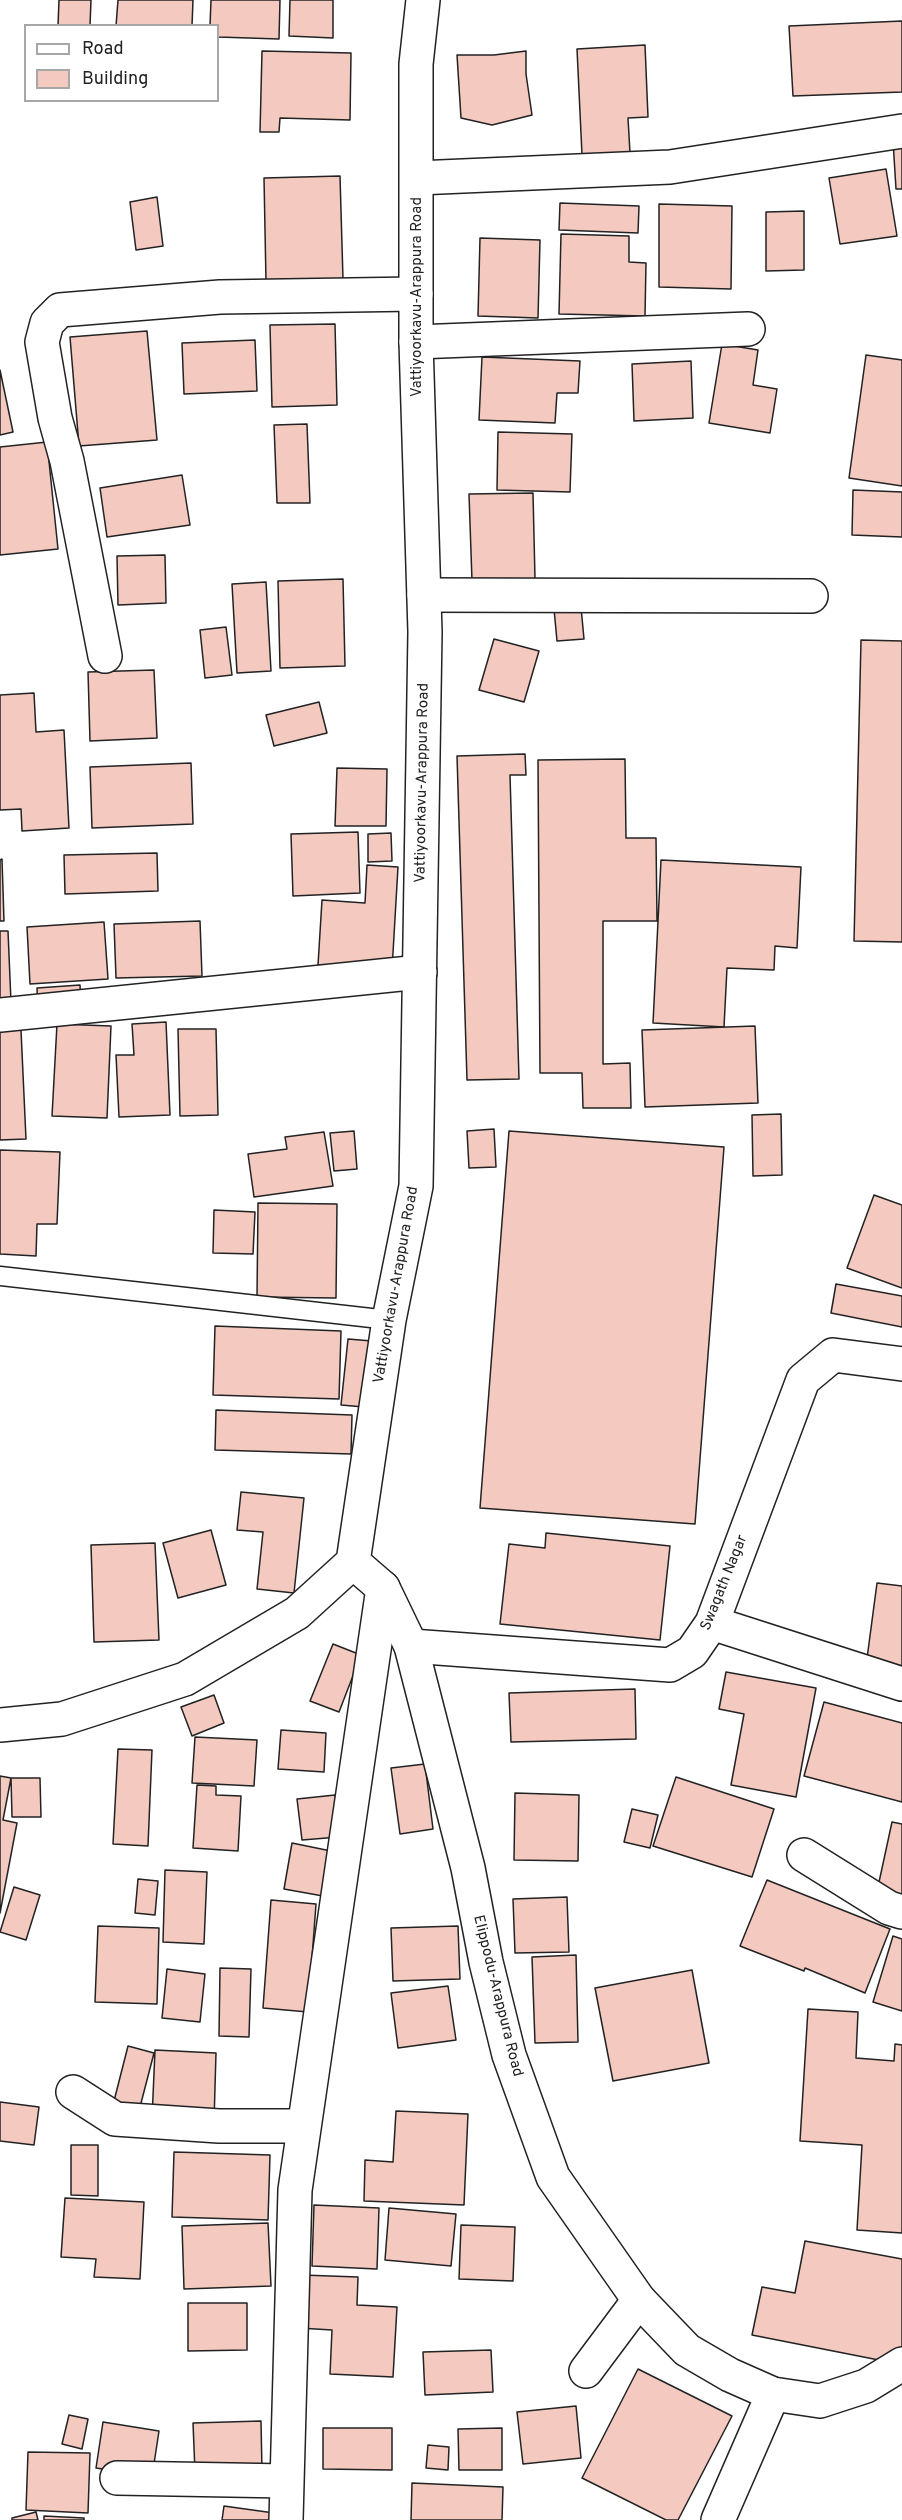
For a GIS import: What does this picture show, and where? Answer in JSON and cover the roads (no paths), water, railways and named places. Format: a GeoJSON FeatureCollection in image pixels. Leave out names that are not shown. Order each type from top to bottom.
{"type":"FeatureCollection","features":[{"type":"Feature","properties":{"kind":"street","name":"Vattiyoorkavu-Arappura Road"},"geometry":{"type":"LineString","coordinates":[[353,1562],[389,1320],[417,1186],[424,595],[416,294],[417,64],[423,0]]}},
{"type":"Feature","properties":{"kind":"street"},"geometry":{"type":"LineString","coordinates":[[417,178],[670,167],[902,131]]}},
{"type":"Feature","properties":{"kind":"street"},"geometry":{"type":"LineString","coordinates":[[105,656],[67,461],[48,380],[42,342],[47,322],[60,310],[220,297],[416,294]]}},
{"type":"Feature","properties":{"kind":"street"},"geometry":{"type":"LineString","coordinates":[[417,342],[748,329]]}},
{"type":"Feature","properties":{"kind":"street"},"geometry":{"type":"LineString","coordinates":[[424,595],[811,596]]}},
{"type":"Feature","properties":{"kind":"street"},"geometry":{"type":"LineString","coordinates":[[0,1015],[420,972]]}},
{"type":"Feature","properties":{"kind":"street","name":"Swagath Nagar"},"geometry":{"type":"LineString","coordinates":[[411,1646],[670,1665],[692,1652],[711,1623],[803,1380],[833,1355],[902,1364]]}},
{"type":"Feature","properties":{"kind":"street"},"geometry":{"type":"LineString","coordinates":[[0,1725],[62,1719],[185,1679],[297,1613],[353,1562]]}},
{"type":"Feature","properties":{"kind":"street","name":"Elippodu-Arappura Road"},"geometry":{"type":"LineString","coordinates":[[353,1562],[383,1588],[411,1646],[468,1868],[486,1962],[508,2055],[552,2177],[639,2300],[687,2350],[730,2375],[773,2394],[820,2401],[866,2386],[902,2364]]}},
{"type":"Feature","properties":{"kind":"street"},"geometry":{"type":"LineString","coordinates":[[286,2520],[295,2190],[383,1588]]}},
{"type":"Feature","properties":{"kind":"street"},"geometry":{"type":"LineString","coordinates":[[711,1623],[902,1684]]}},
{"type":"Feature","properties":{"kind":"street"},"geometry":{"type":"LineString","coordinates":[[804,1855],[889,1908],[902,1912]]}},
{"type":"Feature","properties":{"kind":"street"},"geometry":{"type":"LineString","coordinates":[[73,2092],[115,2119],[219,2126],[303,2126]]}},
{"type":"Feature","properties":{"kind":"street"},"geometry":{"type":"LineString","coordinates":[[586,2371],[639,2300]]}},
{"type":"Feature","properties":{"kind":"street"},"geometry":{"type":"LineString","coordinates":[[717,2520],[773,2394]]}},
{"type":"Feature","properties":{"kind":"street"},"geometry":{"type":"LineString","coordinates":[[117,2478],[287,2481]]}},
{"type":"Feature","properties":{"kind":"lane"},"geometry":{"type":"LineString","coordinates":[[0,1276],[389,1320]]}}]}
